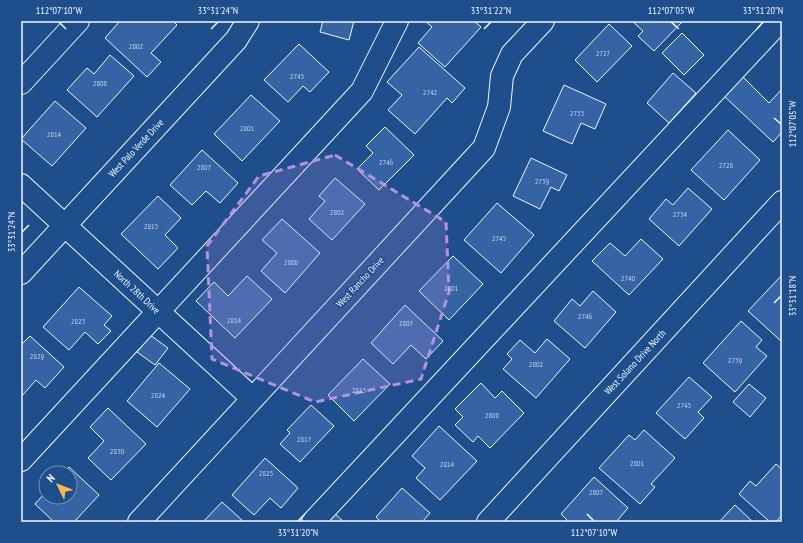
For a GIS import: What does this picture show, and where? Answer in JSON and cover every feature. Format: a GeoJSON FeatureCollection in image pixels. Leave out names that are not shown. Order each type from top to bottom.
{"type":"FeatureCollection","features":[{"type":"Feature","properties":{"kind":"street"},"geometry":{"type":"LineString","coordinates":[[21,83],[78,21]]}},
{"type":"Feature","properties":{"kind":"street","name":"West Palo Verde Drive"},"geometry":{"type":"LineString","coordinates":[[21,272],[236,40],[248,21]]}},
{"type":"Feature","properties":{"kind":"street"},"geometry":{"type":"LineString","coordinates":[[21,460],[362,91],[397,21]]}},
{"type":"Feature","properties":{"kind":"street","name":"West Rancho Drive"},"geometry":{"type":"LineString","coordinates":[[139,522],[484,148],[499,107],[502,76],[512,54],[543,21]]}},
{"type":"Feature","properties":{"kind":"street"},"geometry":{"type":"LineString","coordinates":[[313,522],[780,21]]}},
{"type":"Feature","properties":{"kind":"street","name":"North 28th Drive"},"geometry":{"type":"LineString","coordinates":[[21,185],[252,398]]}},
{"type":"Feature","properties":{"kind":"street","name":"West Solano Drive North"},"geometry":{"type":"LineString","coordinates":[[488,522],[782,202]]}},
{"type":"Feature","properties":{"kind":"highlighted area"},"geometry":{"type":"Polygon","coordinates":[[[335,155],[446,222],[449,292],[421,379],[315,402],[212,359],[207,246],[259,176],[335,155]]]}},
{"type":"Feature","properties":{"kind":"building"},"geometry":{"type":"Polygon","coordinates":[[[120,21],[173,21],[177,25],[151,53],[161,62],[147,77],[105,38],[120,21]]]}},
{"type":"Feature","properties":{"kind":"building"},"geometry":{"type":"Polygon","coordinates":[[[323,21],[354,21],[349,40],[320,32],[323,21]]]}},
{"type":"Feature","properties":{"kind":"building"},"geometry":{"type":"Polygon","coordinates":[[[425,21],[474,21],[481,27],[445,67],[418,43],[432,27],[425,21]]]}},
{"type":"Feature","properties":{"kind":"building"},"geometry":{"type":"Polygon","coordinates":[[[632,21],[683,21],[654,51],[638,36],[643,31],[632,21]]]}},
{"type":"Feature","properties":{"kind":"building"},"geometry":{"type":"Polygon","coordinates":[[[609,24],[632,46],[597,82],[575,60],[609,24]]]}},
{"type":"Feature","properties":{"kind":"building"},"geometry":{"type":"Polygon","coordinates":[[[682,33],[704,55],[684,75],[662,53],[682,33]]]}},
{"type":"Feature","properties":{"kind":"building"},"geometry":{"type":"Polygon","coordinates":[[[299,44],[329,72],[310,92],[303,86],[288,102],[264,80],[299,44]]]}},
{"type":"Feature","properties":{"kind":"building"},"geometry":{"type":"Polygon","coordinates":[[[419,47],[465,88],[452,103],[447,98],[415,134],[388,110],[402,95],[387,82],[419,47]]]}},
{"type":"Feature","properties":{"kind":"building"},"geometry":{"type":"Polygon","coordinates":[[[110,55],[134,76],[97,117],[67,90],[87,68],[94,74],[110,55]]]}},
{"type":"Feature","properties":{"kind":"building"},"geometry":{"type":"Polygon","coordinates":[[[673,73],[696,93],[669,123],[647,103],[673,73]]]}},
{"type":"Feature","properties":{"kind":"building"},"geometry":{"type":"Polygon","coordinates":[[[742,76],[769,103],[782,89],[782,132],[773,142],[724,96],[742,76]]]}},
{"type":"Feature","properties":{"kind":"building"},"geometry":{"type":"Polygon","coordinates":[[[564,85],[606,104],[595,129],[581,123],[572,144],[543,131],[564,85]]]}},
{"type":"Feature","properties":{"kind":"building"},"geometry":{"type":"Polygon","coordinates":[[[251,95],[280,121],[242,161],[214,134],[251,95]]]}},
{"type":"Feature","properties":{"kind":"building"},"geometry":{"type":"Polygon","coordinates":[[[55,101],[86,128],[52,166],[21,139],[55,101]]]}},
{"type":"Feature","properties":{"kind":"building"},"geometry":{"type":"Polygon","coordinates":[[[385,127],[414,155],[379,190],[357,169],[373,153],[366,146],[385,127]]]}},
{"type":"Feature","properties":{"kind":"building"},"geometry":{"type":"Polygon","coordinates":[[[728,130],[760,160],[724,200],[691,170],[728,130]]]}},
{"type":"Feature","properties":{"kind":"building"},"geometry":{"type":"Polygon","coordinates":[[[202,150],[238,183],[220,203],[206,191],[192,205],[170,185],[202,150]]]}},
{"type":"Feature","properties":{"kind":"building"},"geometry":{"type":"Polygon","coordinates":[[[531,158],[567,175],[559,191],[551,187],[540,209],[513,196],[531,158]]]}},
{"type":"Feature","properties":{"kind":"building"},"geometry":{"type":"Polygon","coordinates":[[[335,178],[365,204],[332,240],[309,219],[325,201],[319,196],[335,178]]]}},
{"type":"Feature","properties":{"kind":"building"},"geometry":{"type":"Polygon","coordinates":[[[688,188],[712,209],[679,246],[649,219],[666,199],[673,205],[688,188]]]}},
{"type":"Feature","properties":{"kind":"building"},"geometry":{"type":"Polygon","coordinates":[[[158,196],[181,218],[165,235],[178,248],[158,269],[121,234],[158,196]]]}},
{"type":"Feature","properties":{"kind":"building"},"geometry":{"type":"Polygon","coordinates":[[[497,203],[534,235],[501,273],[464,240],[497,203]]]}},
{"type":"Feature","properties":{"kind":"building"},"geometry":{"type":"Polygon","coordinates":[[[282,219],[320,253],[285,293],[261,271],[277,253],[262,240],[282,219]]]}},
{"type":"Feature","properties":{"kind":"building"},"geometry":{"type":"Polygon","coordinates":[[[641,239],[663,259],[629,295],[592,261],[610,243],[625,256],[641,239]]]}},
{"type":"Feature","properties":{"kind":"building"},"geometry":{"type":"Polygon","coordinates":[[[453,256],[483,284],[449,320],[419,291],[453,256]]]}},
{"type":"Feature","properties":{"kind":"building"},"geometry":{"type":"Polygon","coordinates":[[[782,275],[782,340],[781,341],[748,311],[782,275]]]}},
{"type":"Feature","properties":{"kind":"building"},"geometry":{"type":"Polygon","coordinates":[[[247,276],[272,299],[235,338],[196,301],[214,282],[228,296],[247,276]]]}},
{"type":"Feature","properties":{"kind":"building"},"geometry":{"type":"Polygon","coordinates":[[[79,287],[112,316],[104,325],[111,331],[98,344],[85,332],[69,350],[43,327],[79,287]]]}},
{"type":"Feature","properties":{"kind":"building"},"geometry":{"type":"Polygon","coordinates":[[[593,291],[616,312],[585,348],[554,321],[572,299],[580,306],[593,291]]]}},
{"type":"Feature","properties":{"kind":"building"},"geometry":{"type":"Polygon","coordinates":[[[405,305],[443,341],[426,359],[411,345],[393,364],[371,343],[405,305]]]}},
{"type":"Feature","properties":{"kind":"building"},"geometry":{"type":"Polygon","coordinates":[[[741,321],[762,340],[756,347],[767,356],[735,392],[703,363],[741,321]]]}},
{"type":"Feature","properties":{"kind":"building"},"geometry":{"type":"Polygon","coordinates":[[[150,335],[168,348],[155,365],[137,352],[150,335]]]}},
{"type":"Feature","properties":{"kind":"building"},"geometry":{"type":"Polygon","coordinates":[[[30,336],[64,367],[45,388],[36,380],[21,397],[21,345],[30,336]]]}},
{"type":"Feature","properties":{"kind":"building"},"geometry":{"type":"Polygon","coordinates":[[[547,339],[570,359],[536,398],[503,369],[512,359],[507,354],[520,340],[535,353],[547,339]]]}},
{"type":"Feature","properties":{"kind":"building"},"geometry":{"type":"Polygon","coordinates":[[[363,359],[390,384],[354,421],[328,395],[363,359]]]}},
{"type":"Feature","properties":{"kind":"building"},"geometry":{"type":"Polygon","coordinates":[[[159,363],[190,389],[157,427],[127,401],[159,363]]]}},
{"type":"Feature","properties":{"kind":"building"},"geometry":{"type":"Polygon","coordinates":[[[689,377],[712,397],[698,412],[704,418],[685,439],[656,413],[689,377]]]}},
{"type":"Feature","properties":{"kind":"building"},"geometry":{"type":"Polygon","coordinates":[[[481,383],[495,398],[502,391],[524,413],[490,448],[478,436],[473,442],[455,425],[463,417],[455,409],[481,383]]]}},
{"type":"Feature","properties":{"kind":"building"},"geometry":{"type":"Polygon","coordinates":[[[749,384],[766,398],[750,417],[733,402],[749,384]]]}},
{"type":"Feature","properties":{"kind":"building"},"geometry":{"type":"Polygon","coordinates":[[[311,405],[334,426],[300,462],[280,444],[290,433],[287,430],[311,405]]]}},
{"type":"Feature","properties":{"kind":"building"},"geometry":{"type":"Polygon","coordinates":[[[108,408],[146,444],[111,480],[88,458],[104,441],[90,427],[108,408]]]}},
{"type":"Feature","properties":{"kind":"building"},"geometry":{"type":"Polygon","coordinates":[[[439,426],[477,461],[440,500],[416,478],[425,468],[412,456],[439,426]]]}},
{"type":"Feature","properties":{"kind":"building"},"geometry":{"type":"Polygon","coordinates":[[[644,430],[675,458],[651,484],[655,487],[640,504],[599,468],[629,435],[635,440],[644,430]]]}},
{"type":"Feature","properties":{"kind":"building"},"geometry":{"type":"Polygon","coordinates":[[[265,458],[298,488],[281,508],[270,498],[254,515],[232,495],[265,458]]]}},
{"type":"Feature","properties":{"kind":"building"},"geometry":{"type":"Polygon","coordinates":[[[776,464],[782,469],[782,515],[776,522],[770,522],[739,494],[750,481],[756,486],[776,464]]]}},
{"type":"Feature","properties":{"kind":"building"},"geometry":{"type":"Polygon","coordinates":[[[78,475],[99,495],[74,522],[54,522],[35,504],[38,501],[38,505],[78,505],[78,475]]]}},
{"type":"Feature","properties":{"kind":"building"},"geometry":{"type":"Polygon","coordinates":[[[594,477],[628,508],[616,522],[569,522],[561,514],[594,477]]]}},
{"type":"Feature","properties":{"kind":"building"},"geometry":{"type":"Polygon","coordinates":[[[402,488],[430,513],[422,522],[381,522],[376,517],[402,488]]]}},
{"type":"Feature","properties":{"kind":"building"},"geometry":{"type":"Polygon","coordinates":[[[222,502],[244,522],[203,522],[222,502]]]}},
{"type":"Feature","properties":{"kind":"building"},"geometry":{"type":"Polygon","coordinates":[[[735,505],[753,522],[719,522],[735,505]]]}},
{"type":"Feature","properties":{"kind":"building"},"geometry":{"type":"Polygon","coordinates":[[[334,513],[344,522],[325,522],[334,513]]]}}]}
